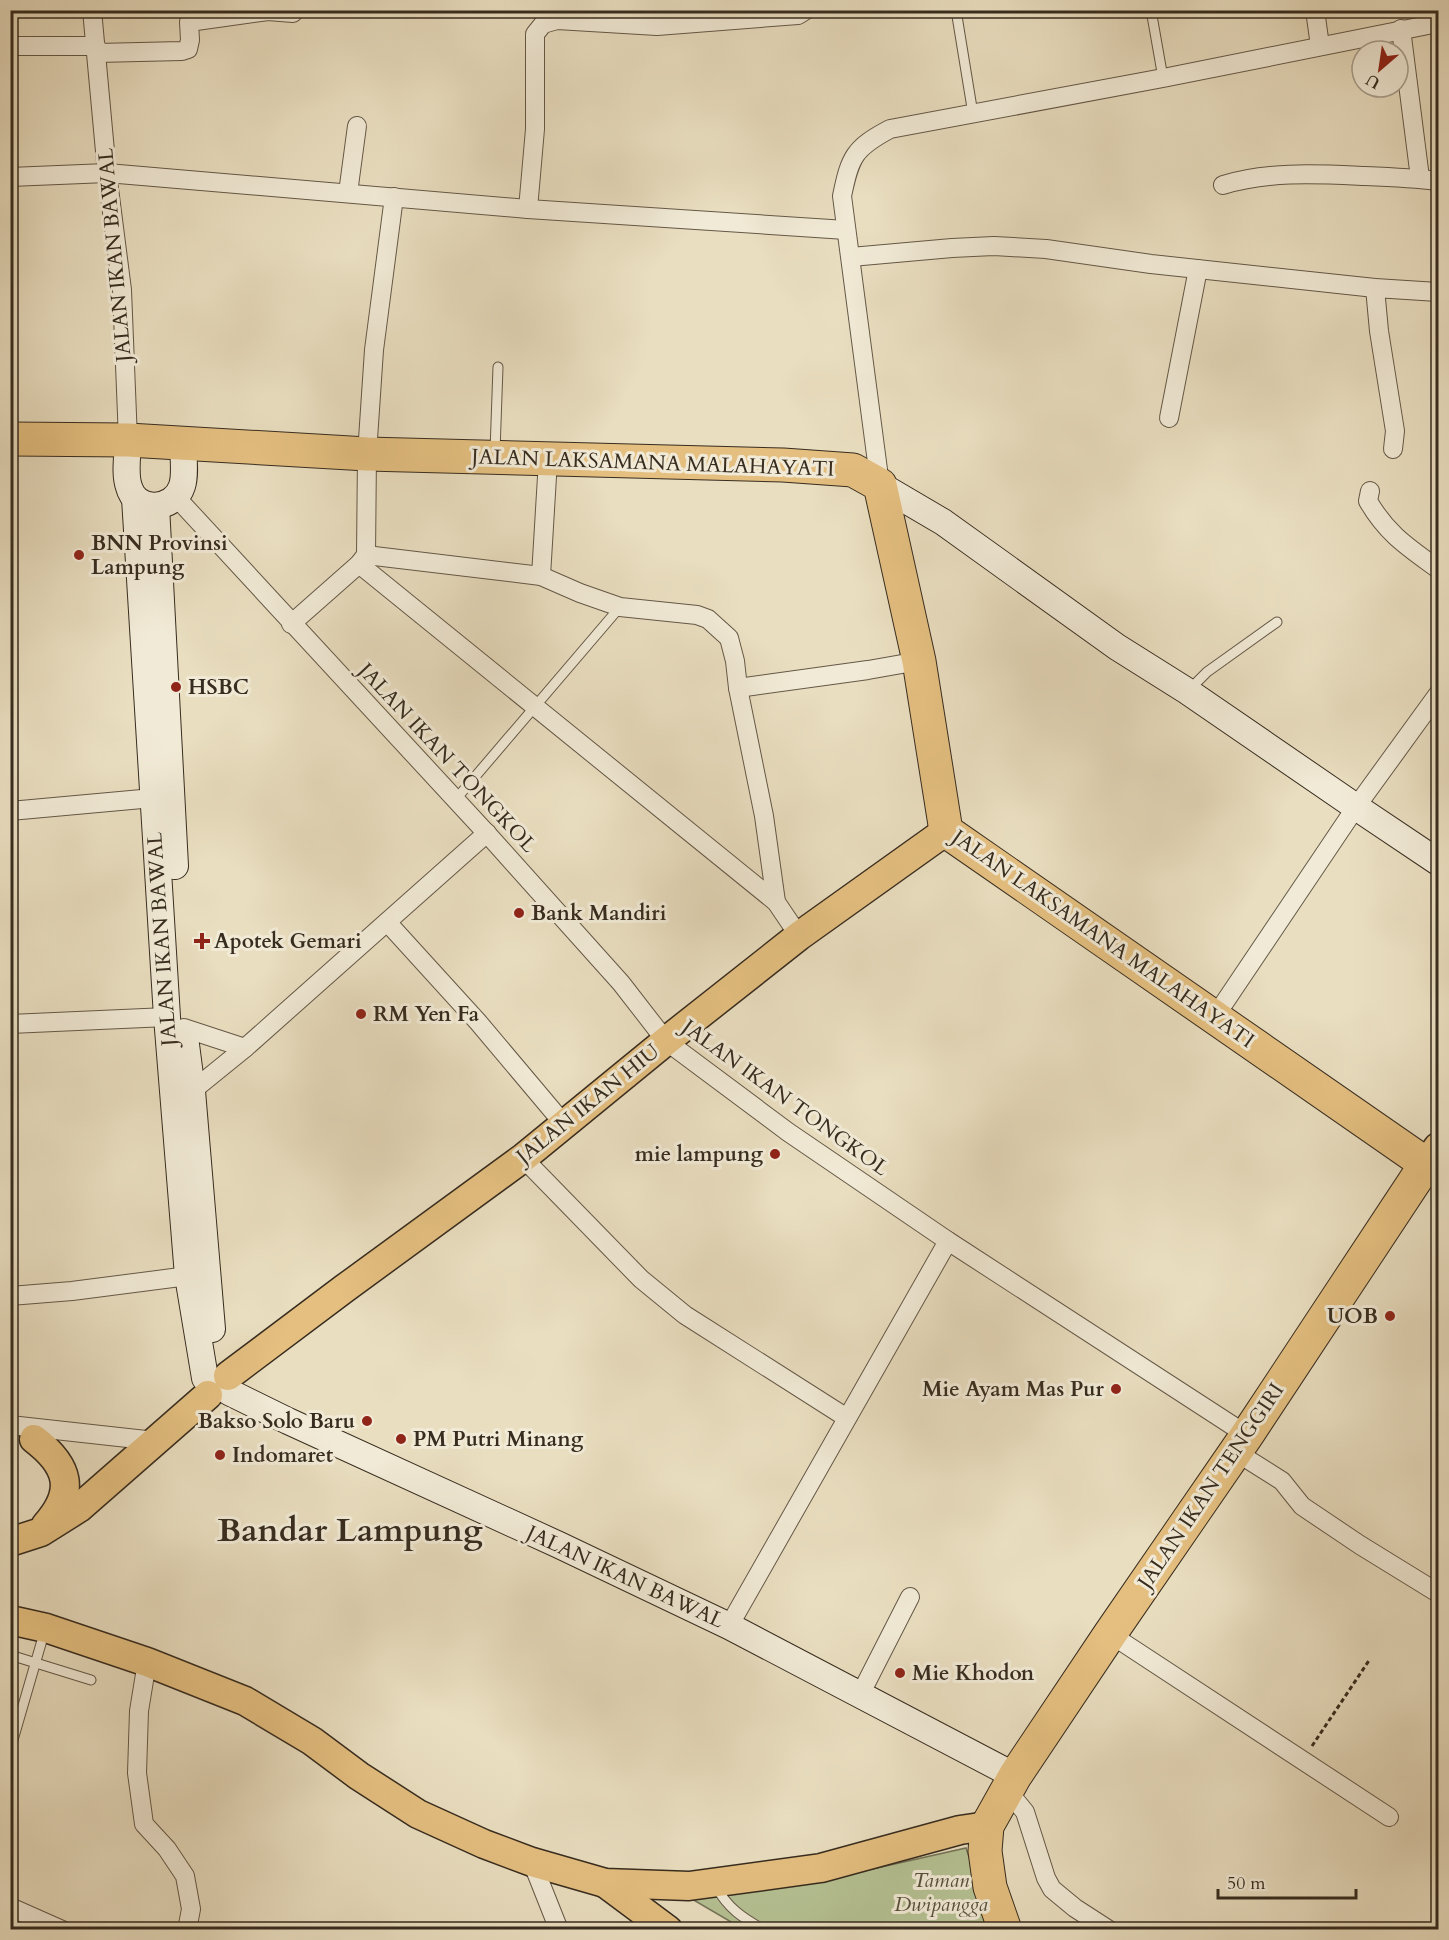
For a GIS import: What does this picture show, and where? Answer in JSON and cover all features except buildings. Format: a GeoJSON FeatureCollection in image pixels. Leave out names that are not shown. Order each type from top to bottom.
{"type":"FeatureCollection","features":[{"type":"Feature","properties":{"kind":"highway","name":"JALAN LAKSAMANA MALAHAYATI"},"geometry":{"type":"LineString","coordinates":[[10,439],[128,440],[367,454],[783,465],[853,470],[880,485],[918,661],[946,831],[1214,1018],[1434,1161]]}},
{"type":"Feature","properties":{"kind":"highway","name":"JALAN IKAN TENGGIRI"},"geometry":{"type":"LineString","coordinates":[[987,1826],[1011,1783],[1110,1634],[1434,1161]]}},
{"type":"Feature","properties":{"kind":"highway"},"geometry":{"type":"LineString","coordinates":[[987,1826],[985,1851],[990,1887],[1005,1929]]}},
{"type":"Feature","properties":{"kind":"main road","name":"JALAN IKAN HIU"},"geometry":{"type":"LineString","coordinates":[[10,1542],[41,1532],[79,1508],[149,1447],[217,1382],[523,1158],[799,936],[946,831]]}},
{"type":"Feature","properties":{"kind":"main road"},"geometry":{"type":"LineString","coordinates":[[18,1434],[47,1449],[59,1463],[65,1479],[63,1502],[41,1532]]}},
{"type":"Feature","properties":{"kind":"main road"},"geometry":{"type":"LineString","coordinates":[[10,1620],[46,1628],[147,1662],[245,1701],[312,1741],[418,1815],[532,1862],[605,1883],[689,1886],[836,1865],[960,1830],[987,1826]]}},
{"type":"Feature","properties":{"kind":"main road"},"geometry":{"type":"LineString","coordinates":[[605,1883],[668,1929]]}},
{"type":"Feature","properties":{"kind":"street","name":"JALAN IKAN BAWAL"},"geometry":{"type":"LineString","coordinates":[[92,10],[107,172],[122,290],[128,440],[127,476],[129,488],[156,501]]}},
{"type":"Feature","properties":{"kind":"street"},"geometry":{"type":"LineString","coordinates":[[528,209],[535,129],[535,34],[543,24],[557,20],[657,26],[798,15],[806,10]]}},
{"type":"Feature","properties":{"kind":"street"},"geometry":{"type":"LineString","coordinates":[[1315,10],[1320,46]]}},
{"type":"Feature","properties":{"kind":"street"},"geometry":{"type":"LineString","coordinates":[[10,46],[182,51],[188,49],[189,22],[268,11],[293,13]]}},
{"type":"Feature","properties":{"kind":"street"},"geometry":{"type":"LineString","coordinates":[[1401,29],[1420,178]]}},
{"type":"Feature","properties":{"kind":"street"},"geometry":{"type":"LineString","coordinates":[[1437,29],[1401,29],[1163,78],[890,129],[868,141],[856,152],[846,176],[842,196],[880,485],[943,522],[1118,647],[1187,691],[1438,862]]}},
{"type":"Feature","properties":{"kind":"street"},"geometry":{"type":"LineString","coordinates":[[348,193],[357,126]]}},
{"type":"Feature","properties":{"kind":"street"},"geometry":{"type":"LineString","coordinates":[[10,177],[107,172],[528,209],[846,230]]}},
{"type":"Feature","properties":{"kind":"street"},"geometry":{"type":"LineString","coordinates":[[1223,185],[1249,178],[1326,174],[1420,178],[1438,181]]}},
{"type":"Feature","properties":{"kind":"street"},"geometry":{"type":"LineString","coordinates":[[291,624],[362,559],[374,350],[394,197]]}},
{"type":"Feature","properties":{"kind":"street"},"geometry":{"type":"LineString","coordinates":[[851,257],[994,246],[1046,249],[1198,269],[1375,288],[1438,292]]}},
{"type":"Feature","properties":{"kind":"street"},"geometry":{"type":"LineString","coordinates":[[1169,418],[1198,269]]}},
{"type":"Feature","properties":{"kind":"street"},"geometry":{"type":"LineString","coordinates":[[1375,288],[1379,331],[1395,431],[1393,449]]}},
{"type":"Feature","properties":{"kind":"street","name":"JALAN IKAN BAWAL"},"geometry":{"type":"LineString","coordinates":[[156,501],[182,487],[183,444]]}},
{"type":"Feature","properties":{"kind":"street"},"geometry":{"type":"LineString","coordinates":[[541,576],[548,460]]}},
{"type":"Feature","properties":{"kind":"street"},"geometry":{"type":"LineString","coordinates":[[1370,491],[1368,501],[1395,538],[1438,569]]}},
{"type":"Feature","properties":{"kind":"street","name":"JALAN IKAN BAWAL"},"geometry":{"type":"LineString","coordinates":[[156,501],[153,798],[175,1023],[192,1091],[217,1382]]}},
{"type":"Feature","properties":{"kind":"street","name":"JALAN IKAN BAWAL"},"geometry":{"type":"LineString","coordinates":[[156,501],[175,1023],[189,1276],[217,1382],[299,1426],[549,1540],[729,1626],[860,1695],[1011,1783]]}},
{"type":"Feature","properties":{"kind":"street","name":"JALAN IKAN TONGKOL"},"geometry":{"type":"LineString","coordinates":[[156,501],[291,624],[487,833],[621,983],[666,1041],[788,1132],[1241,1444],[1282,1481],[1302,1506],[1438,1593]]}},
{"type":"Feature","properties":{"kind":"street"},"geometry":{"type":"LineString","coordinates":[[362,559],[541,576],[580,593],[620,606],[697,615],[708,619],[729,638],[735,661],[738,688],[764,816],[776,902]]}},
{"type":"Feature","properties":{"kind":"street"},"geometry":{"type":"LineString","coordinates":[[362,559],[535,705],[776,902],[799,936]]}},
{"type":"Feature","properties":{"kind":"street"},"geometry":{"type":"LineString","coordinates":[[738,688],[918,661]]}},
{"type":"Feature","properties":{"kind":"street"},"geometry":{"type":"LineString","coordinates":[[1214,1018],[1356,807],[1438,694]]}},
{"type":"Feature","properties":{"kind":"street"},"geometry":{"type":"LineString","coordinates":[[10,811],[153,798]]}},
{"type":"Feature","properties":{"kind":"street"},"geometry":{"type":"LineString","coordinates":[[192,1091],[245,1048],[487,833]]}},
{"type":"Feature","properties":{"kind":"street"},"geometry":{"type":"LineString","coordinates":[[387,922],[564,1123]]}},
{"type":"Feature","properties":{"kind":"street"},"geometry":{"type":"LineString","coordinates":[[10,1024],[175,1023],[245,1048]]}},
{"type":"Feature","properties":{"kind":"street"},"geometry":{"type":"LineString","coordinates":[[523,1158],[641,1279],[685,1316],[847,1418]]}},
{"type":"Feature","properties":{"kind":"street"},"geometry":{"type":"LineString","coordinates":[[729,1626],[948,1241]]}},
{"type":"Feature","properties":{"kind":"street"},"geometry":{"type":"LineString","coordinates":[[10,1296],[72,1291],[189,1276]]}},
{"type":"Feature","properties":{"kind":"street"},"geometry":{"type":"LineString","coordinates":[[18,1434],[149,1447]]}},
{"type":"Feature","properties":{"kind":"street"},"geometry":{"type":"LineString","coordinates":[[18,1434],[149,1447]]}},
{"type":"Feature","properties":{"kind":"street"},"geometry":{"type":"LineString","coordinates":[[860,1695],[910,1597]]}},
{"type":"Feature","properties":{"kind":"street"},"geometry":{"type":"LineString","coordinates":[[1110,1634],[1389,1817]]}},
{"type":"Feature","properties":{"kind":"street"},"geometry":{"type":"LineString","coordinates":[[147,1662],[139,1711],[137,1773],[144,1824],[167,1849],[186,1876],[191,1909],[187,1929]]}},
{"type":"Feature","properties":{"kind":"street"},"geometry":{"type":"LineString","coordinates":[[1011,1783],[1052,1890],[1068,1904],[1109,1929]]}},
{"type":"Feature","properties":{"kind":"street"},"geometry":{"type":"LineString","coordinates":[[532,1862],[560,1929]]}},
{"type":"Feature","properties":{"kind":"street"},"geometry":{"type":"LineString","coordinates":[[10,1907],[62,1929]]}},
{"type":"Feature","properties":{"kind":"lane"},"geometry":{"type":"LineString","coordinates":[[956,10],[973,114]]}},
{"type":"Feature","properties":{"kind":"lane"},"geometry":{"type":"LineString","coordinates":[[1151,10],[1163,78]]}},
{"type":"Feature","properties":{"kind":"lane"},"geometry":{"type":"LineString","coordinates":[[494,457],[498,367]]}},
{"type":"Feature","properties":{"kind":"lane"},"geometry":{"type":"LineString","coordinates":[[456,799],[620,606]]}},
{"type":"Feature","properties":{"kind":"lane"},"geometry":{"type":"LineString","coordinates":[[1187,691],[1207,672],[1277,622]]}},
{"type":"Feature","properties":{"kind":"lane"},"geometry":{"type":"LineString","coordinates":[[13,1740],[46,1628]]}},
{"type":"Feature","properties":{"kind":"lane"},"geometry":{"type":"LineString","coordinates":[[10,1655],[91,1680]]}},
{"type":"Feature","properties":{"kind":"lane"},"geometry":{"type":"LineString","coordinates":[[715,1883],[730,1908],[744,1919],[764,1929]]}},
{"type":"Feature","properties":{"kind":"path"},"geometry":{"type":"LineString","coordinates":[[1303,1760],[1370,1659]]}},
{"type":"Feature","properties":{"kind":"green space","name":"Taman Dwipangga"},"geometry":{"type":"Polygon","coordinates":[[[966,1848],[993,1929],[743,1929],[680,1892],[819,1881],[966,1848]]]}},
{"type":"Feature","properties":{"kind":"place","name":"BNN Provinsi Lampung"},"geometry":{"type":"Point","coordinates":[79,555]}},
{"type":"Feature","properties":{"kind":"place","name":"HSBC"},"geometry":{"type":"Point","coordinates":[176,687]}},
{"type":"Feature","properties":{"kind":"place","name":"Bank Mandiri"},"geometry":{"type":"Point","coordinates":[519,913]}},
{"type":"Feature","properties":{"kind":"place","name":"Apotek Gemari"},"geometry":{"type":"Point","coordinates":[202,941]}},
{"type":"Feature","properties":{"kind":"place","name":"RM Yen Fa"},"geometry":{"type":"Point","coordinates":[361,1014]}},
{"type":"Feature","properties":{"kind":"place","name":"mie lampung"},"geometry":{"type":"Point","coordinates":[775,1154]}},
{"type":"Feature","properties":{"kind":"place","name":"UOB"},"geometry":{"type":"Point","coordinates":[1390,1316]}},
{"type":"Feature","properties":{"kind":"place","name":"Mie Ayam Mas Pur"},"geometry":{"type":"Point","coordinates":[1116,1389]}},
{"type":"Feature","properties":{"kind":"place","name":"Bakso Solo Baru"},"geometry":{"type":"Point","coordinates":[367,1421]}},
{"type":"Feature","properties":{"kind":"place","name":"PM Putri Minang"},"geometry":{"type":"Point","coordinates":[401,1439]}},
{"type":"Feature","properties":{"kind":"place","name":"Indomaret"},"geometry":{"type":"Point","coordinates":[220,1455]}},
{"type":"Feature","properties":{"kind":"place","name":"Mie Khodon"},"geometry":{"type":"Point","coordinates":[900,1673]}},
{"type":"Feature","properties":{"kind":"district","name":"Bandar Lampung"},"geometry":{"type":"Point","coordinates":[350,1530]}}]}
